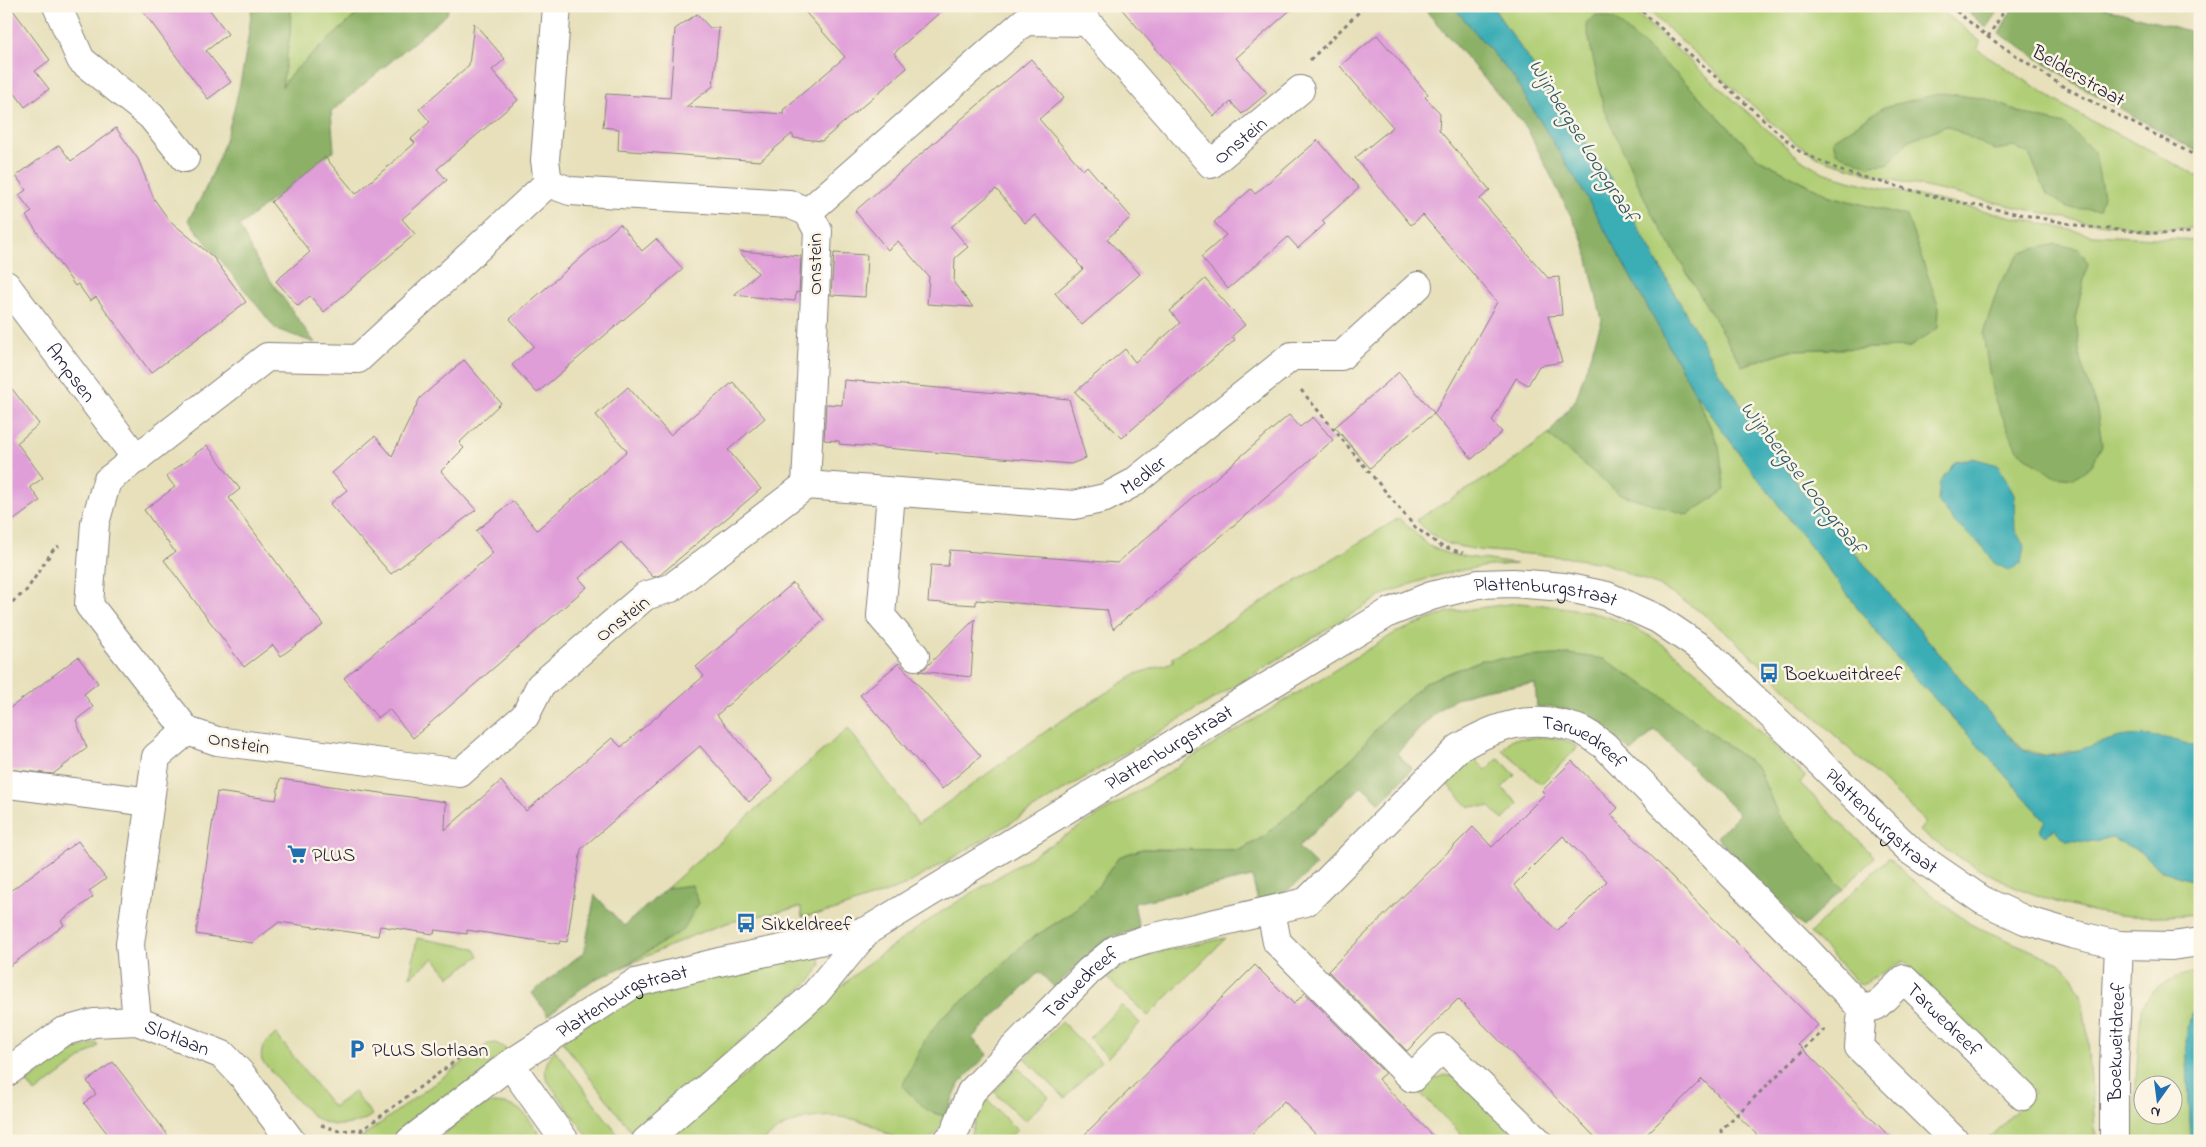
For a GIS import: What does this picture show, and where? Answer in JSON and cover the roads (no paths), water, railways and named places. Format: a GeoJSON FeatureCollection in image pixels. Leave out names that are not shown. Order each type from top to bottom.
{"type":"FeatureCollection","features":[{"type":"Feature","properties":{"kind":"street"},"geometry":{"type":"LineString","coordinates":[[57,6],[81,60],[151,116],[185,158]]}},
{"type":"Feature","properties":{"kind":"street"},"geometry":{"type":"LineString","coordinates":[[548,183],[545,160],[558,6]]}},
{"type":"Feature","properties":{"kind":"street","name":"Onstein"},"geometry":{"type":"LineString","coordinates":[[808,212],[1025,21],[1081,14],[1211,164],[1300,90]]}},
{"type":"Feature","properties":{"kind":"street","name":"Onstein"},"geometry":{"type":"LineString","coordinates":[[548,183],[570,191],[789,204],[808,212],[818,231],[806,485],[672,588],[645,596],[540,686],[525,716],[460,773],[218,741],[187,731],[89,605],[95,522],[107,481],[267,357],[358,359],[548,183]]}},
{"type":"Feature","properties":{"kind":"street","name":"Ampsen"},"geometry":{"type":"LineString","coordinates":[[6,285],[137,459]]}},
{"type":"Feature","properties":{"kind":"street","name":"Medler"},"geometry":{"type":"LineString","coordinates":[[806,485],[1074,506],[1104,498],[1133,483],[1292,356],[1341,356],[1418,286]]}},
{"type":"Feature","properties":{"kind":"street"},"geometry":{"type":"LineString","coordinates":[[891,493],[881,616],[915,656]]}},
{"type":"Feature","properties":{"kind":"street","name":"Plattenburgstraat"},"geometry":{"type":"LineString","coordinates":[[646,1141],[815,994],[867,931],[1388,614],[1431,596],[1478,584],[1513,583],[1564,588],[1607,596],[1658,619],[1705,651],[1912,852],[1982,900],[2025,920],[2119,945],[2172,946],[2200,942]]}},
{"type":"Feature","properties":{"kind":"street","name":"Tarwedreef"},"geometry":{"type":"LineString","coordinates":[[947,1141],[953,1136],[971,1092],[1089,972],[1116,949],[1147,939],[1306,902],[1459,748],[1482,734],[1504,726],[1526,722],[1554,723],[1579,729],[1604,745],[1799,942],[1862,1010],[1876,1006],[1904,979],[2023,1096]]}},
{"type":"Feature","properties":{"kind":"street","name":"Onstein"},"geometry":{"type":"LineString","coordinates":[[137,1022],[130,944],[156,757],[187,731]]}},
{"type":"Feature","properties":{"kind":"street"},"geometry":{"type":"LineString","coordinates":[[6,786],[9,784],[150,802]]}},
{"type":"Feature","properties":{"kind":"street"},"geometry":{"type":"LineString","coordinates":[[1271,911],[1277,942],[1412,1078],[1442,1048],[1538,1141]]}},
{"type":"Feature","properties":{"kind":"street","name":"Plattenburgstraat"},"geometry":{"type":"LineString","coordinates":[[410,1141],[510,1064],[635,983],[719,962],[867,931]]}},
{"type":"Feature","properties":{"kind":"street","name":"Boekweitdreef"},"geometry":{"type":"LineString","coordinates":[[2114,1141],[2114,1068],[2119,945]]}},
{"type":"Feature","properties":{"kind":"street"},"geometry":{"type":"LineString","coordinates":[[1862,1010],[1859,1047],[1955,1141]]}},
{"type":"Feature","properties":{"kind":"street","name":"Slotlaan"},"geometry":{"type":"LineString","coordinates":[[6,1073],[62,1032],[94,1023],[137,1022],[199,1044],[222,1055],[242,1075],[291,1141]]}},
{"type":"Feature","properties":{"kind":"street"},"geometry":{"type":"LineString","coordinates":[[510,1064],[565,1141]]}},
{"type":"Feature","properties":{"kind":"water","name":"Wijnbergse Loopgraaf"},"geometry":{"type":"Polygon","coordinates":[[[1453,6],[1492,6],[1611,179],[1719,373],[1801,489],[2014,741],[2023,749],[2049,756],[2076,751],[2115,738],[2128,736],[2165,738],[2183,742],[2200,749],[2200,890],[2194,881],[2163,871],[2141,852],[2112,838],[2087,842],[2066,840],[2054,829],[2044,836],[2040,830],[2046,821],[1895,656],[1747,464],[1694,391],[1586,196],[1514,78],[1453,6]]]}},
{"type":"Feature","properties":{"kind":"water"},"geometry":{"type":"Polygon","coordinates":[[[1973,458],[1998,465],[2014,495],[2015,530],[2024,546],[2021,564],[2010,571],[1994,563],[1983,547],[1956,524],[1938,501],[1940,481],[1955,462],[1973,458]]]}},
{"type":"Feature","properties":{"kind":"water"},"geometry":{"type":"Polygon","coordinates":[[[2200,1002],[2200,1141],[2191,1141],[2186,1038],[2191,1015],[2200,1002]]]}},
{"type":"Feature","properties":{"kind":"place","name":"Boekweitdreef"},"geometry":{"type":"Point","coordinates":[1769,673]}},
{"type":"Feature","properties":{"kind":"place","name":"PLUS"},"geometry":{"type":"Point","coordinates":[297,854]}},
{"type":"Feature","properties":{"kind":"place","name":"Sikkeldreef"},"geometry":{"type":"Point","coordinates":[746,923]}},
{"type":"Feature","properties":{"kind":"place","name":"PLUS Slotlaan"},"geometry":{"type":"Point","coordinates":[357,1049]}}]}
